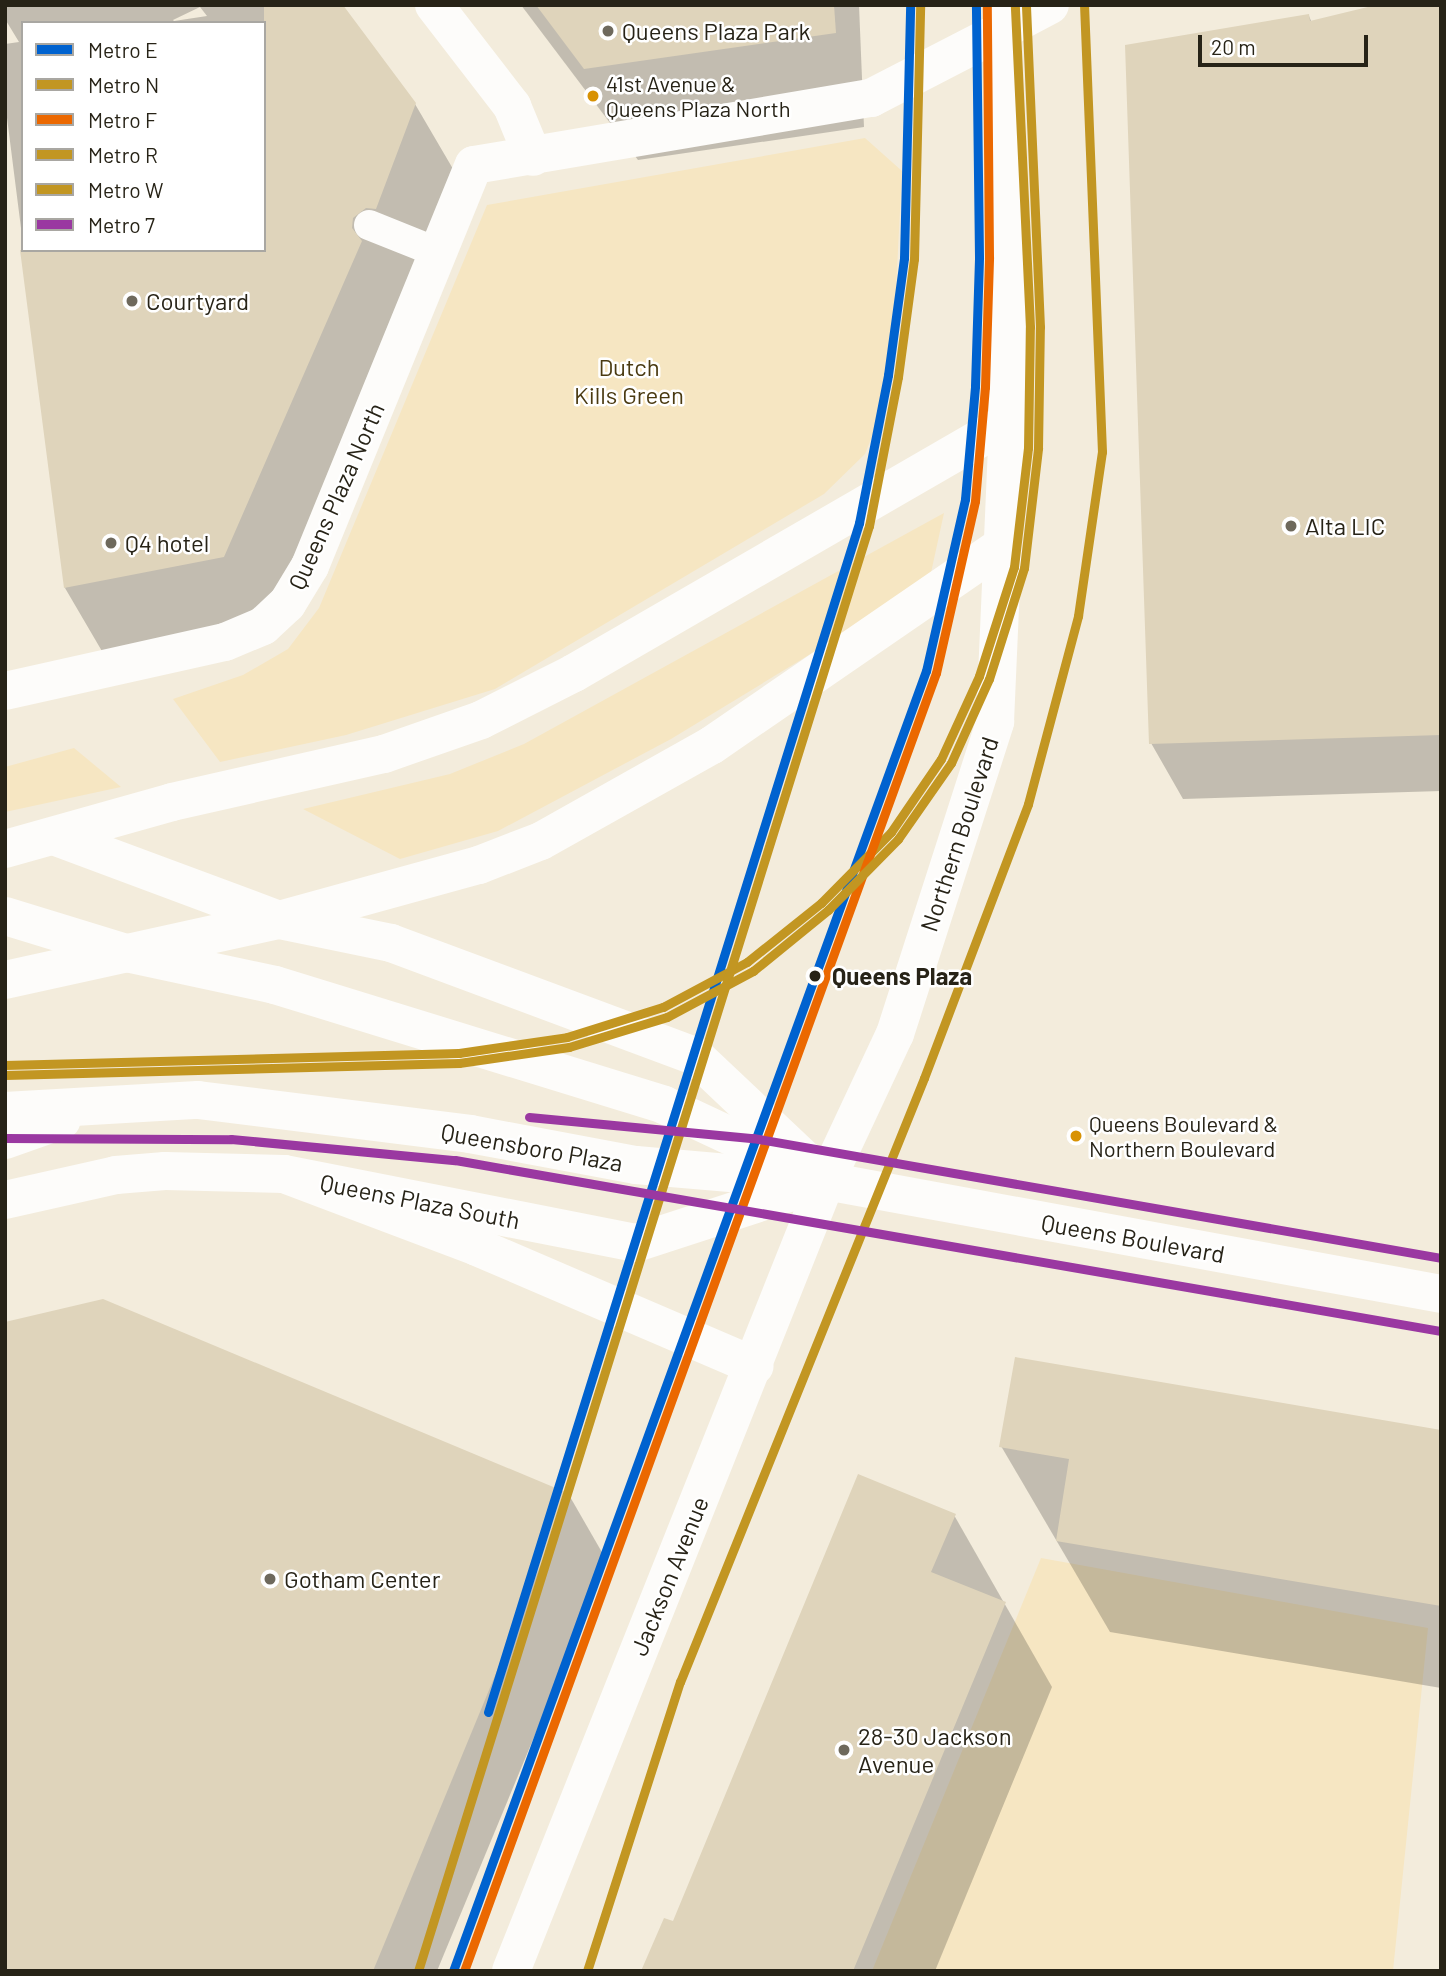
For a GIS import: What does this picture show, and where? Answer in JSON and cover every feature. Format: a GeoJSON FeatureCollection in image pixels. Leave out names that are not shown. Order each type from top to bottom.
{"type":"FeatureCollection","features":[{"type":"Feature","properties":{"kind":"main road"},"geometry":{"type":"LineString","coordinates":[[434,5],[512,106],[533,157],[871,98],[1003,18],[1050,5]]}},
{"type":"Feature","properties":{"kind":"main road","name":"Northern Boulevard"},"geometry":{"type":"LineString","coordinates":[[826,1181],[895,1034],[995,722],[1000,547],[1008,422],[1003,18]]}},
{"type":"Feature","properties":{"kind":"main road","name":"Queens Plaza North"},"geometry":{"type":"LineString","coordinates":[[7,686],[225,642],[263,626],[286,604],[310,566],[474,165],[533,157]]}},
{"type":"Feature","properties":{"kind":"main road"},"geometry":{"type":"LineString","coordinates":[[5,849],[56,837],[173,802],[384,754],[481,720],[586,666],[1008,422]]}},
{"type":"Feature","properties":{"kind":"main road"},"geometry":{"type":"LineString","coordinates":[[5,980],[279,920],[479,865],[541,841],[712,745],[1000,547]]}},
{"type":"Feature","properties":{"kind":"main road"},"geometry":{"type":"LineString","coordinates":[[56,837],[279,920],[391,943],[695,1056],[826,1181]]}},
{"type":"Feature","properties":{"kind":"main road"},"geometry":{"type":"LineString","coordinates":[[5,916],[126,953],[275,985],[664,1105],[826,1181]]}},
{"type":"Feature","properties":{"kind":"main road","name":"Queensboro Plaza"},"geometry":{"type":"LineString","coordinates":[[5,1111],[111,1102],[198,1100],[470,1134],[636,1165],[826,1181]]}},
{"type":"Feature","properties":{"kind":"main road"},"geometry":{"type":"LineString","coordinates":[[5,1140],[111,1102]]}},
{"type":"Feature","properties":{"kind":"main road","name":"Queens Plaza South"},"geometry":{"type":"LineString","coordinates":[[5,1200],[93,1180],[165,1171],[284,1174],[636,1243],[826,1181]]}},
{"type":"Feature","properties":{"kind":"main road"},"geometry":{"type":"LineString","coordinates":[[284,1174],[477,1247],[755,1366]]}},
{"type":"Feature","properties":{"kind":"main road","name":"Queens Boulevard"},"geometry":{"type":"LineString","coordinates":[[826,1181],[1441,1294]]}},
{"type":"Feature","properties":{"kind":"main road","name":"Jackson Avenue"},"geometry":{"type":"LineString","coordinates":[[511,1971],[755,1366],[826,1181]]}},
{"type":"Feature","properties":{"kind":"lane"},"geometry":{"type":"LineString","coordinates":[[369,225],[439,253]]}},
{"type":"Feature","properties":{"kind":"green space","name":"Dutch Kills Green"},"geometry":{"type":"Polygon","coordinates":[[[865,138],[902,171],[891,389],[865,454],[824,494],[495,689],[346,735],[220,762],[173,699],[243,675],[288,649],[319,608],[487,205],[865,138]]]}},
{"type":"Feature","properties":{"kind":"green space"},"geometry":{"type":"Polygon","coordinates":[[[944,513],[929,582],[671,739],[498,831],[400,859],[303,809],[450,774],[524,744],[944,513]]]}},
{"type":"Feature","properties":{"kind":"green space"},"geometry":{"type":"Polygon","coordinates":[[[74,748],[121,787],[5,812],[5,767],[74,748]]]}},
{"type":"Feature","properties":{"kind":"green space"},"geometry":{"type":"Polygon","coordinates":[[[1041,1558],[1428,1628],[1393,1971],[872,1971],[1041,1558]]]}},
{"type":"Feature","properties":{"kind":"building"},"geometry":{"type":"Polygon","coordinates":[[[264,5],[343,5],[416,103],[376,209],[366,208],[353,218],[352,228],[362,241],[224,557],[64,588],[20,250],[266,252],[264,5]]]}},
{"type":"Feature","properties":{"kind":"building"},"geometry":{"type":"Polygon","coordinates":[[[536,5],[834,5],[836,33],[584,69],[536,5]]]}},
{"type":"Feature","properties":{"kind":"building","name":"Alta LIC"},"geometry":{"type":"Polygon","coordinates":[[[1376,5],[1441,5],[1441,735],[1149,744],[1125,45],[1309,14],[1310,21],[1376,5]]]}},
{"type":"Feature","properties":{"kind":"building","name":"Gotham Center"},"geometry":{"type":"Polygon","coordinates":[[[103,1299],[570,1494],[373,1971],[5,1971],[5,1322],[103,1299]]]}},
{"type":"Feature","properties":{"kind":"building"},"geometry":{"type":"Polygon","coordinates":[[[1015,1357],[1441,1430],[1441,1606],[1056,1541],[1069,1459],[999,1447],[1015,1357]]]}},
{"type":"Feature","properties":{"kind":"building","name":"28-30 Jackson Avenue"},"geometry":{"type":"Polygon","coordinates":[[[858,1474],[956,1514],[931,1572],[1006,1602],[853,1971],[641,1971],[664,1918],[673,1921],[858,1474]]]}},
{"type":"Feature","properties":{"kind":"metro line","name":"E"},"geometry":{"type":"LineString","coordinates":[[488,1712],[859,523],[888,375],[904,258],[910,5]]}},
{"type":"Feature","properties":{"kind":"metro line","name":"R"},"geometry":{"type":"LineString","coordinates":[[418,1971],[869,526],[898,377],[914,259],[920,5]]}},
{"type":"Feature","properties":{"kind":"metro line","name":"E"},"geometry":{"type":"LineString","coordinates":[[453,1971],[926,671],[965,499],[975,386],[979,257],[976,5]]}},
{"type":"Feature","properties":{"kind":"metro line","name":"F"},"geometry":{"type":"LineString","coordinates":[[464,1971],[936,673],[975,501],[985,387],[989,257],[987,5]]}},
{"type":"Feature","properties":{"kind":"metro line","name":"N"},"geometry":{"type":"LineString","coordinates":[[5,1065],[459,1053],[567,1037],[663,1007],[747,962],[821,903],[891,832],[941,759],[979,676],[1014,567],[1028,448],[1030,327],[1015,5]]}},
{"type":"Feature","properties":{"kind":"metro line","name":"W"},"geometry":{"type":"LineString","coordinates":[[5,1075],[459,1063],[569,1047],[667,1017],[753,971],[828,910],[898,839],[951,763],[989,679],[1024,568],[1038,448],[1040,327],[1026,5]]}},
{"type":"Feature","properties":{"kind":"metro line","name":"R"},"geometry":{"type":"LineString","coordinates":[[587,1971],[680,1682],[924,1078],[1028,804],[1078,616],[1102,452],[1084,5]]}},
{"type":"Feature","properties":{"kind":"metro line","name":"7"},"geometry":{"type":"LineString","coordinates":[[529,1117],[753,1138],[1441,1258]]}},
{"type":"Feature","properties":{"kind":"metro line","name":"7"},"geometry":{"type":"LineString","coordinates":[[5,1138],[231,1139],[455,1160],[1441,1331]]}},
{"type":"Feature","properties":{"kind":"place","name":"Queens Plaza Park"},"geometry":{"type":"Point","coordinates":[608,31]}},
{"type":"Feature","properties":{"kind":"place","name":"41st Avenue & Queens Plaza North"},"geometry":{"type":"Point","coordinates":[593,96]}},
{"type":"Feature","properties":{"kind":"place","name":"Courtyard"},"geometry":{"type":"Point","coordinates":[132,301]}},
{"type":"Feature","properties":{"kind":"place","name":"Alta LIC"},"geometry":{"type":"Point","coordinates":[1291,526]}},
{"type":"Feature","properties":{"kind":"place","name":"Q4 hotel"},"geometry":{"type":"Point","coordinates":[111,543]}},
{"type":"Feature","properties":{"kind":"place","name":"Queens Plaza"},"geometry":{"type":"Point","coordinates":[815,976]}},
{"type":"Feature","properties":{"kind":"place","name":"Queens Boulevard & Northern Boulevard"},"geometry":{"type":"Point","coordinates":[1076,1136]}},
{"type":"Feature","properties":{"kind":"place","name":"Gotham Center"},"geometry":{"type":"Point","coordinates":[270,1579]}},
{"type":"Feature","properties":{"kind":"place","name":"28-30 Jackson Avenue"},"geometry":{"type":"Point","coordinates":[844,1750]}}]}
